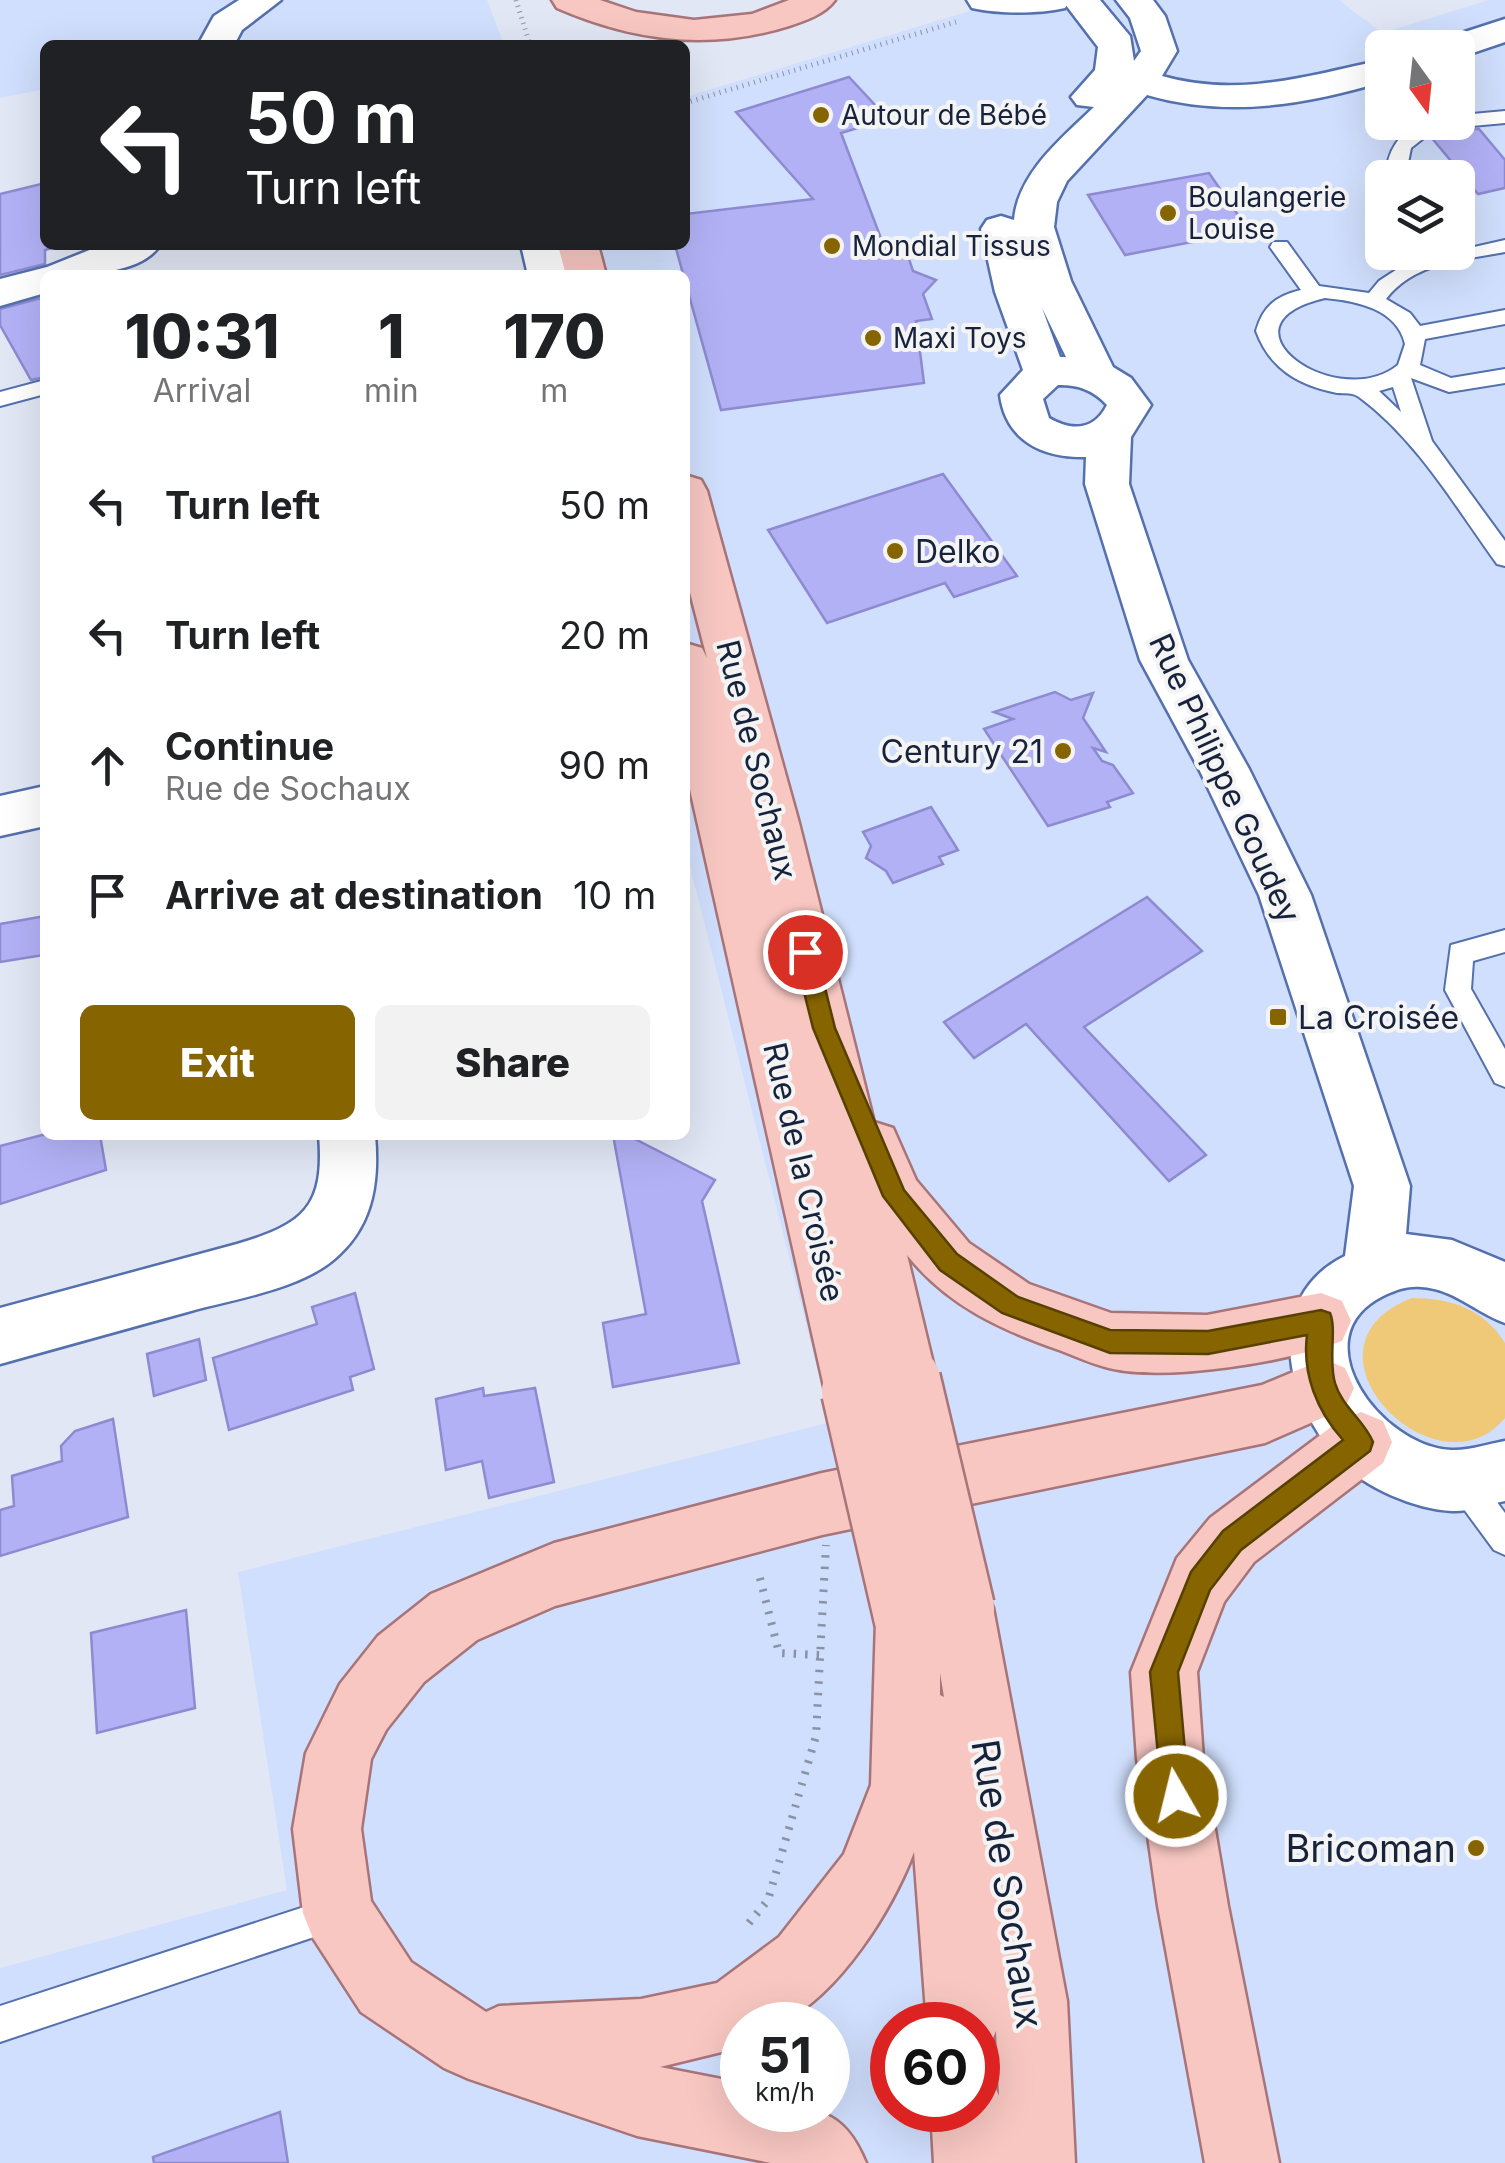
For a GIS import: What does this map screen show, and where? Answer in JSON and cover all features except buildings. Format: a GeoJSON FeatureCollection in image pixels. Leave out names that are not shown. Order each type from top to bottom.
{"type":"FeatureCollection","features":[{"type":"Feature","properties":{"kind":"main road"},"geometry":{"type":"LineString","coordinates":[[568,0],[603,16],[695,39],[762,22],[819,1]]}},
{"type":"Feature","properties":{"kind":"main road"},"geometry":{"type":"LineString","coordinates":[[568,0],[598,40]]}},
{"type":"Feature","properties":{"kind":"main road","name":"Rue de Sochaux"},"geometry":{"type":"LineString","coordinates":[[690,508],[720,611],[824,1028],[881,1386]]}},
{"type":"Feature","properties":{"kind":"main road","name":"Rue de la Croisée"},"geometry":{"type":"LineString","coordinates":[[690,679],[881,1386]]}},
{"type":"Feature","properties":{"kind":"main road"},"geometry":{"type":"LineString","coordinates":[[824,1028],[895,1196],[948,1262],[1010,1305],[1110,1341],[1208,1342],[1321,1321]]}},
{"type":"Feature","properties":{"kind":"main road"},"geometry":{"type":"LineString","coordinates":[[881,1386],[934,1614],[935,1743],[953,1886],[961,2002]]}},
{"type":"Feature","properties":{"kind":"main road"},"geometry":{"type":"LineString","coordinates":[[829,2163],[787,2129],[637,2099],[469,2043],[386,1987],[338,1914],[328,1829],[339,1753],[363,1708],[401,1659],[454,1617],[554,1575],[822,1504],[1264,1414],[1324,1388]]}},
{"type":"Feature","properties":{"kind":"main road"},"geometry":{"type":"LineString","coordinates":[[1242,2163],[1190,1888],[1170,1759],[1164,1672],[1200,1582],[1232,1540],[1361,1442]]}},
{"type":"Feature","properties":{"kind":"main road"},"geometry":{"type":"LineString","coordinates":[[469,2043],[641,2034],[732,2016],[804,1962],[870,1876],[905,1786],[934,1614]]}},
{"type":"Feature","properties":{"kind":"main road","name":"Rue de Sochaux"},"geometry":{"type":"LineString","coordinates":[[934,1614],[1030,2001],[1038,2163]]}},
{"type":"Feature","properties":{"kind":"main road"},"geometry":{"type":"LineString","coordinates":[[969,2132],[971,2163]]}},
{"type":"Feature","properties":{"kind":"street"},"geometry":{"type":"LineString","coordinates":[[219,40],[227,24],[260,0]]}},
{"type":"Feature","properties":{"kind":"street"},"geometry":{"type":"LineString","coordinates":[[1045,374],[1001,237],[1002,213],[1021,162],[1054,124],[1110,80],[1118,60],[1117,40],[1080,0]]}},
{"type":"Feature","properties":{"kind":"street"},"geometry":{"type":"LineString","coordinates":[[1096,375],[1043,262],[1033,224],[1046,183],[1071,151],[1142,82],[1160,51],[1147,16],[1134,0]]}},
{"type":"Feature","properties":{"kind":"street"},"geometry":{"type":"LineString","coordinates":[[1475,40],[1505,30]]}},
{"type":"Feature","properties":{"kind":"street"},"geometry":{"type":"LineString","coordinates":[[1142,82],[1208,98],[1248,100],[1279,98],[1365,75]]}},
{"type":"Feature","properties":{"kind":"street"},"geometry":{"type":"LineString","coordinates":[[75,270],[127,250]]}},
{"type":"Feature","properties":{"kind":"street"},"geometry":{"type":"LineString","coordinates":[[0,293],[40,281]]}},
{"type":"Feature","properties":{"kind":"street"},"geometry":{"type":"LineString","coordinates":[[1078,370],[1096,375],[1112,383],[1130,405],[1124,424],[1095,455],[1036,430],[1020,407],[1021,395],[1029,384],[1045,374],[1078,370]]}},
{"type":"Feature","properties":{"kind":"street","name":"Rue Philippe Goudey"},"geometry":{"type":"LineString","coordinates":[[1095,455],[1164,660],[1224,769],[1285,895],[1382,1186],[1452,1266]]}},
{"type":"Feature","properties":{"kind":"street"},"geometry":{"type":"LineString","coordinates":[[0,816],[40,807]]}},
{"type":"Feature","properties":{"kind":"street"},"geometry":{"type":"LineString","coordinates":[[0,1336],[286,1256],[318,1238],[341,1212],[350,1170],[347,1140]]}},
{"type":"Feature","properties":{"kind":"street","name":"Rue Philippe Goudey"},"geometry":{"type":"LineString","coordinates":[[1373,1268],[1382,1186]]}},
{"type":"Feature","properties":{"kind":"street"},"geometry":{"type":"LineString","coordinates":[[1484,1476],[1427,1478],[1392,1464],[1361,1442],[1338,1417],[1324,1388],[1317,1354],[1321,1321],[1333,1299],[1350,1281],[1373,1268],[1411,1261],[1452,1266],[1505,1296]]}},
{"type":"Feature","properties":{"kind":"lane"},"geometry":{"type":"LineString","coordinates":[[1475,120],[1505,117]]}},
{"type":"Feature","properties":{"kind":"lane"},"geometry":{"type":"LineString","coordinates":[[1475,251],[1505,246]]}},
{"type":"Feature","properties":{"kind":"lane"},"geometry":{"type":"LineString","coordinates":[[1280,247],[1313,292]]}},
{"type":"Feature","properties":{"kind":"lane"},"geometry":{"type":"LineString","coordinates":[[1375,300],[1402,270]]}},
{"type":"Feature","properties":{"kind":"lane"},"geometry":{"type":"LineString","coordinates":[[1422,444],[1404,371],[1416,348],[1413,334],[1402,319],[1375,300],[1350,292],[1313,292],[1284,302],[1270,316],[1266,331],[1270,348],[1291,370],[1312,381],[1362,388],[1404,371],[1449,385],[1505,376]]}},
{"type":"Feature","properties":{"kind":"lane"},"geometry":{"type":"LineString","coordinates":[[1413,334],[1505,317]]}},
{"type":"Feature","properties":{"kind":"lane"},"geometry":{"type":"LineString","coordinates":[[1362,388],[1422,444],[1505,558]]}},
{"type":"Feature","properties":{"kind":"lane"},"geometry":{"type":"LineString","coordinates":[[0,399],[40,389]]}},
{"type":"Feature","properties":{"kind":"lane"},"geometry":{"type":"LineString","coordinates":[[1505,941],[1460,953],[1458,990],[1505,1075]]}},
{"type":"Feature","properties":{"kind":"lane"},"geometry":{"type":"LineString","coordinates":[[1484,1476],[1505,1540]]}},
{"type":"Feature","properties":{"kind":"lane"},"geometry":{"type":"LineString","coordinates":[[0,2024],[338,1914]]}},
{"type":"Feature","properties":{"kind":"path"},"geometry":{"type":"LineString","coordinates":[[516,0],[528,40]]}},
{"type":"Feature","properties":{"kind":"path"},"geometry":{"type":"LineString","coordinates":[[690,101],[1019,1]]}},
{"type":"Feature","properties":{"kind":"path"},"geometry":{"type":"LineString","coordinates":[[744,1525],[779,1653],[820,1655]]}},
{"type":"Feature","properties":{"kind":"path"},"geometry":{"type":"LineString","coordinates":[[745,1928],[768,1900],[816,1736],[821,1638]]}},
{"type":"Feature","properties":{"kind":"shaded area"},"geometry":{"type":"Polygon","coordinates":[[[0,0],[487,0],[502,40],[40,40],[40,90],[0,98],[0,0]]]}},
{"type":"Feature","properties":{"kind":"shaded area"},"geometry":{"type":"Polygon","coordinates":[[[1006,0],[1339,0],[1378,30],[1365,30],[1365,140],[1475,140],[1475,30],[1392,30],[1489,0],[1505,0],[1505,2163],[0,2163],[0,1968],[287,1890],[238,1572],[831,1422],[690,867],[690,270],[539,270],[533,250],[690,250],[690,95],[1006,0]]]}},
{"type":"Feature","properties":{"kind":"shaded area"},"geometry":{"type":"Polygon","coordinates":[[[1412,1298],[1440,1300],[1465,1308],[1487,1322],[1505,1343],[1505,1418],[1476,1439],[1444,1441],[1412,1429],[1385,1407],[1367,1379],[1363,1349],[1377,1321],[1412,1298]]]}},
{"type":"Feature","properties":{"kind":"place","name":"Autour de Bébé"},"geometry":{"type":"Point","coordinates":[821,115]}},
{"type":"Feature","properties":{"kind":"place","name":"Boulangerie Louise"},"geometry":{"type":"Point","coordinates":[1168,213]}},
{"type":"Feature","properties":{"kind":"place","name":"Mondial Tissus"},"geometry":{"type":"Point","coordinates":[832,246]}},
{"type":"Feature","properties":{"kind":"place","name":"Maxi Toys"},"geometry":{"type":"Point","coordinates":[873,338]}},
{"type":"Feature","properties":{"kind":"place","name":"Delko"},"geometry":{"type":"Point","coordinates":[895,551]}},
{"type":"Feature","properties":{"kind":"place","name":"Century 21"},"geometry":{"type":"Point","coordinates":[1063,751]}},
{"type":"Feature","properties":{"kind":"place","name":"La Croisée"},"geometry":{"type":"Point","coordinates":[1278,1017]}},
{"type":"Feature","properties":{"kind":"place","name":"Bricoman"},"geometry":{"type":"Point","coordinates":[1476,1848]}},
{"type":"Feature","properties":{"kind":"route"},"geometry":{"type":"LineString","coordinates":[[805,952],[824,1028],[895,1196],[948,1262],[1010,1305],[1110,1341],[1208,1342],[1321,1321],[1317,1354],[1324,1388],[1338,1417],[1361,1442],[1232,1540],[1200,1582],[1164,1672],[1176,1796]]}}]}
